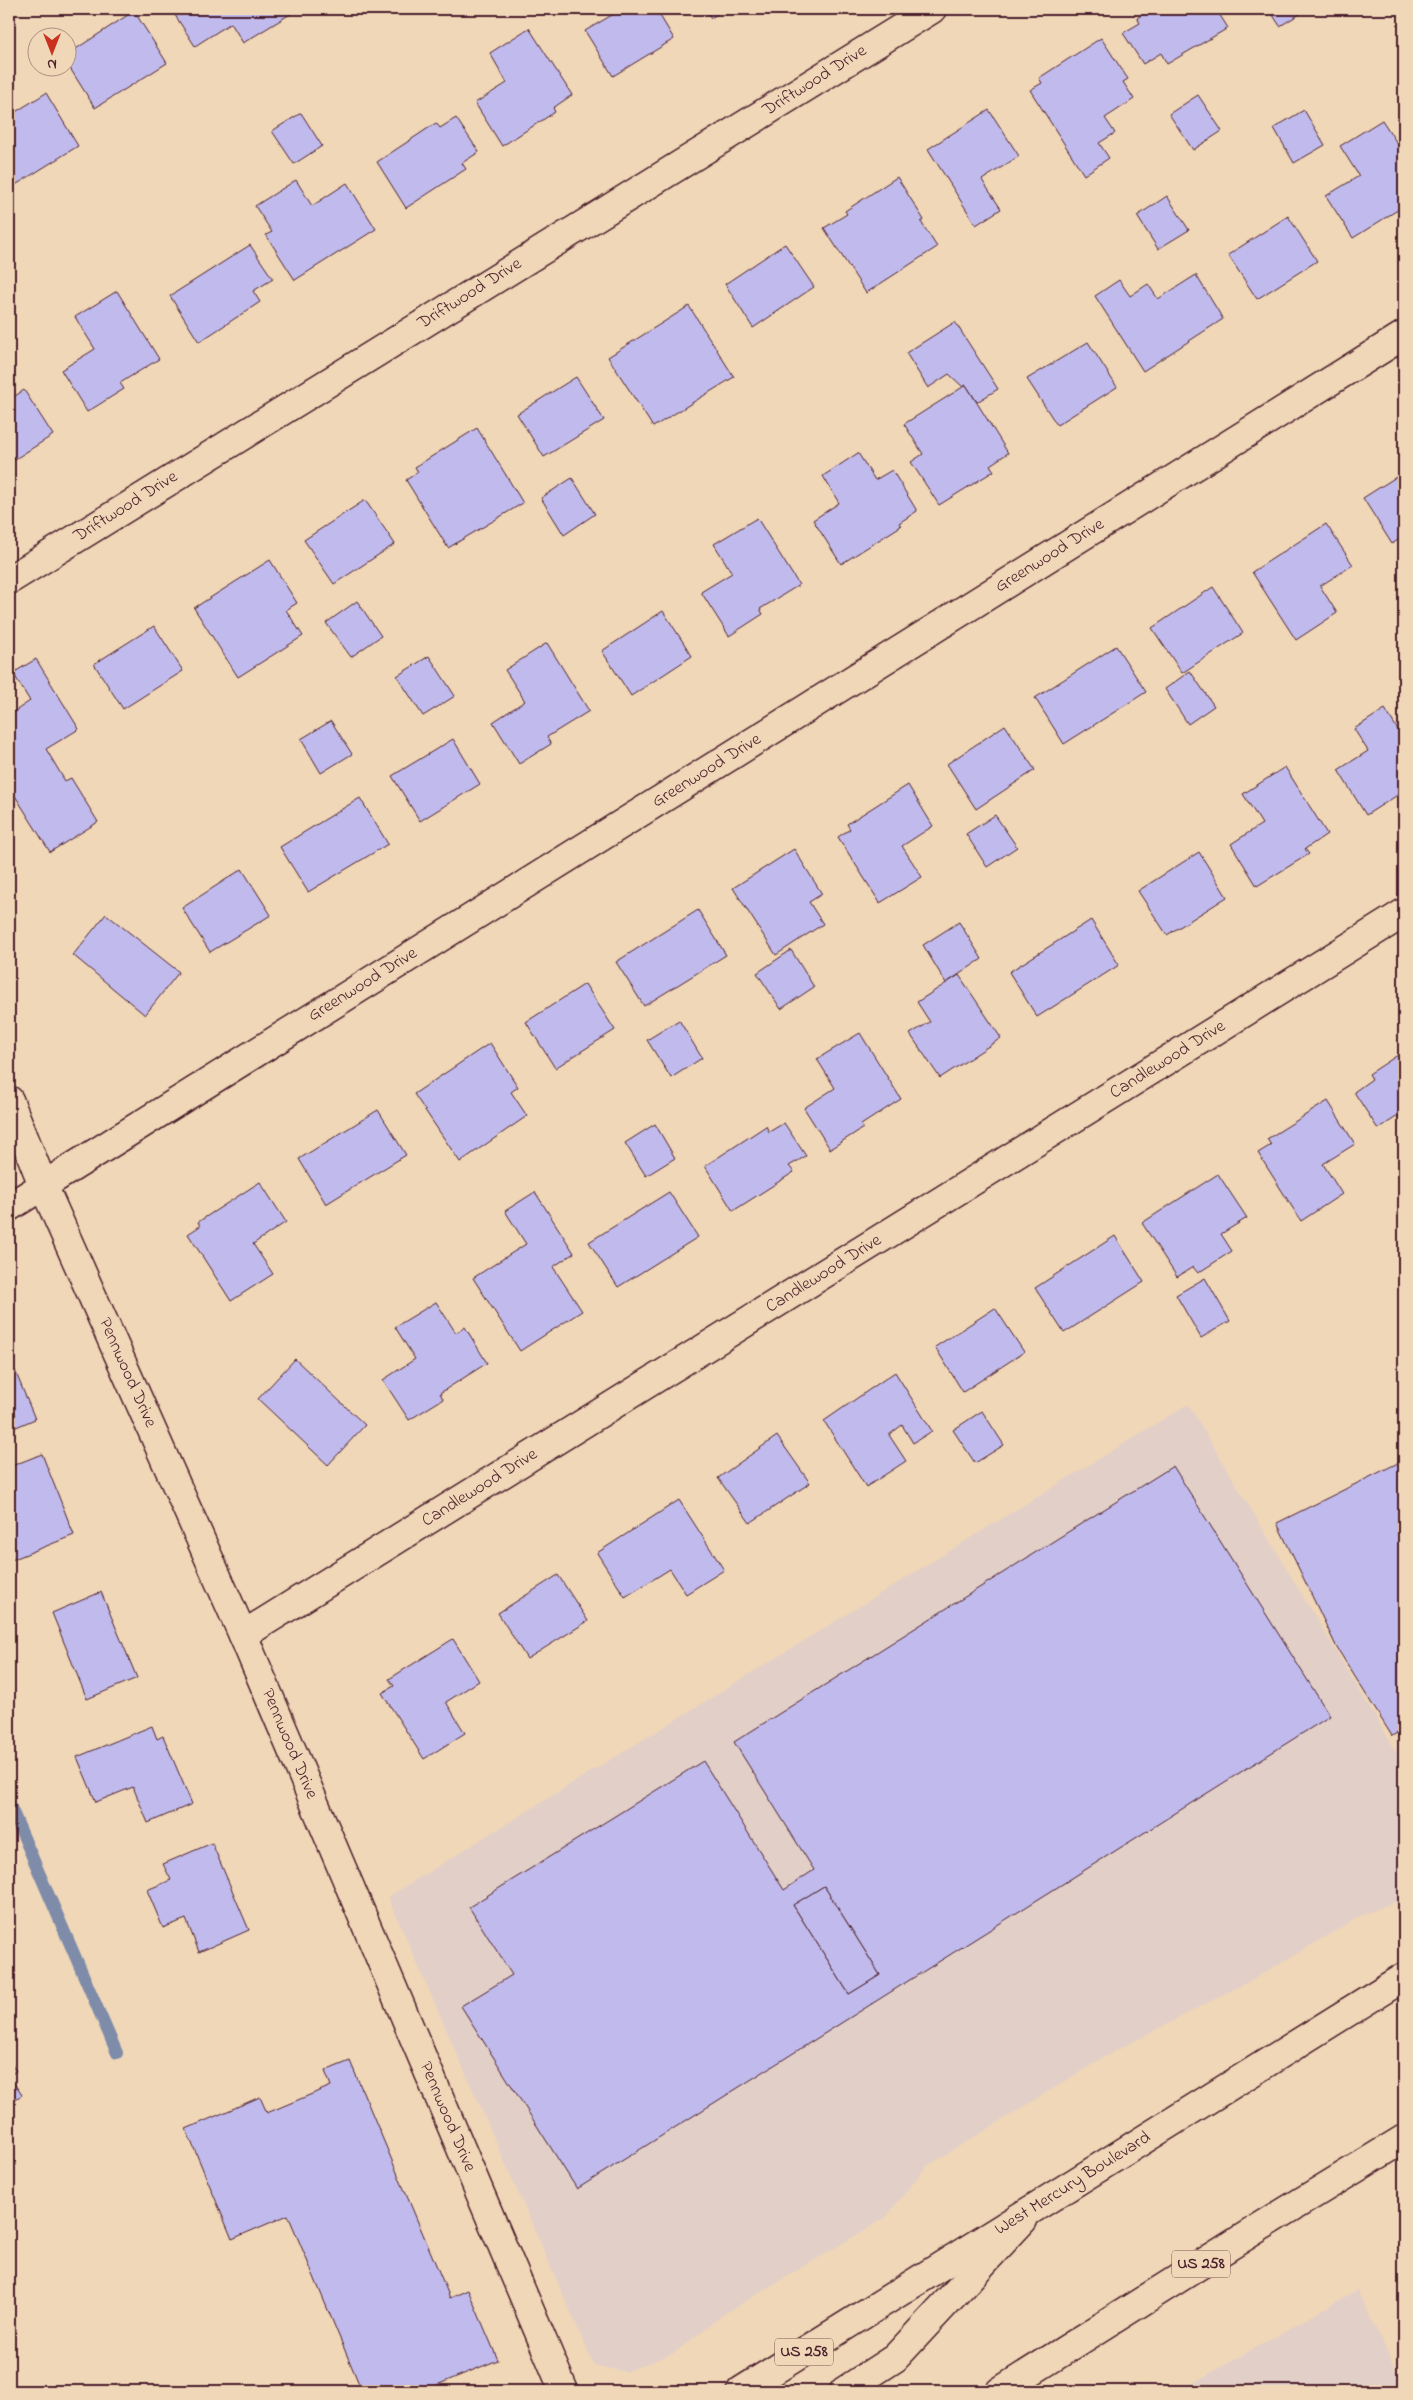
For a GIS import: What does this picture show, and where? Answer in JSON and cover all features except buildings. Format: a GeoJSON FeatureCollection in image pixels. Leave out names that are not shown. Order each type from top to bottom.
{"type":"FeatureCollection","features":[{"type":"Feature","properties":{"kind":"main road","name":"Driftwood Drive"},"geometry":{"type":"LineString","coordinates":[[9,580],[932,9]]}},
{"type":"Feature","properties":{"kind":"main road","name":"Greenwood Drive"},"geometry":{"type":"LineString","coordinates":[[9,1206],[1404,335]]}},
{"type":"Feature","properties":{"kind":"main road","name":"Candlewood Drive"},"geometry":{"type":"LineString","coordinates":[[243,1635],[1404,913]]}},
{"type":"Feature","properties":{"kind":"main road","name":"Pennwood Drive"},"geometry":{"type":"LineString","coordinates":[[9,1100],[43,1185],[243,1635],[564,2391]]}},
{"type":"Feature","properties":{"kind":"main road","name":"West Mercury Boulevard"},"geometry":{"type":"LineString","coordinates":[[742,2391],[1404,1977]]}},
{"type":"Feature","properties":{"kind":"main road","name":"US 258"},"geometry":{"type":"LineString","coordinates":[[1000,2391],[1260,2226],[1404,2139]]}},
{"type":"Feature","properties":{"kind":"main road"},"geometry":{"type":"LineString","coordinates":[[844,2391],[895,2358],[1033,2209]]}},
{"type":"Feature","properties":{"kind":"shaded area"},"geometry":{"type":"Polygon","coordinates":[[[1188,1404],[1404,1765],[1404,1898],[1362,1915],[1255,1978],[1106,2056],[927,2166],[885,2218],[724,2314],[674,2353],[625,2372],[594,2365],[388,1897],[1188,1404]]]}},
{"type":"Feature","properties":{"kind":"shaded area"},"geometry":{"type":"Polygon","coordinates":[[[1357,2290],[1404,2386],[1404,2391],[1179,2391],[1357,2290]]]}},
{"type":"Feature","properties":{"kind":"waterway"},"geometry":{"type":"LineString","coordinates":[[9,1803],[117,2053]]}}]}
